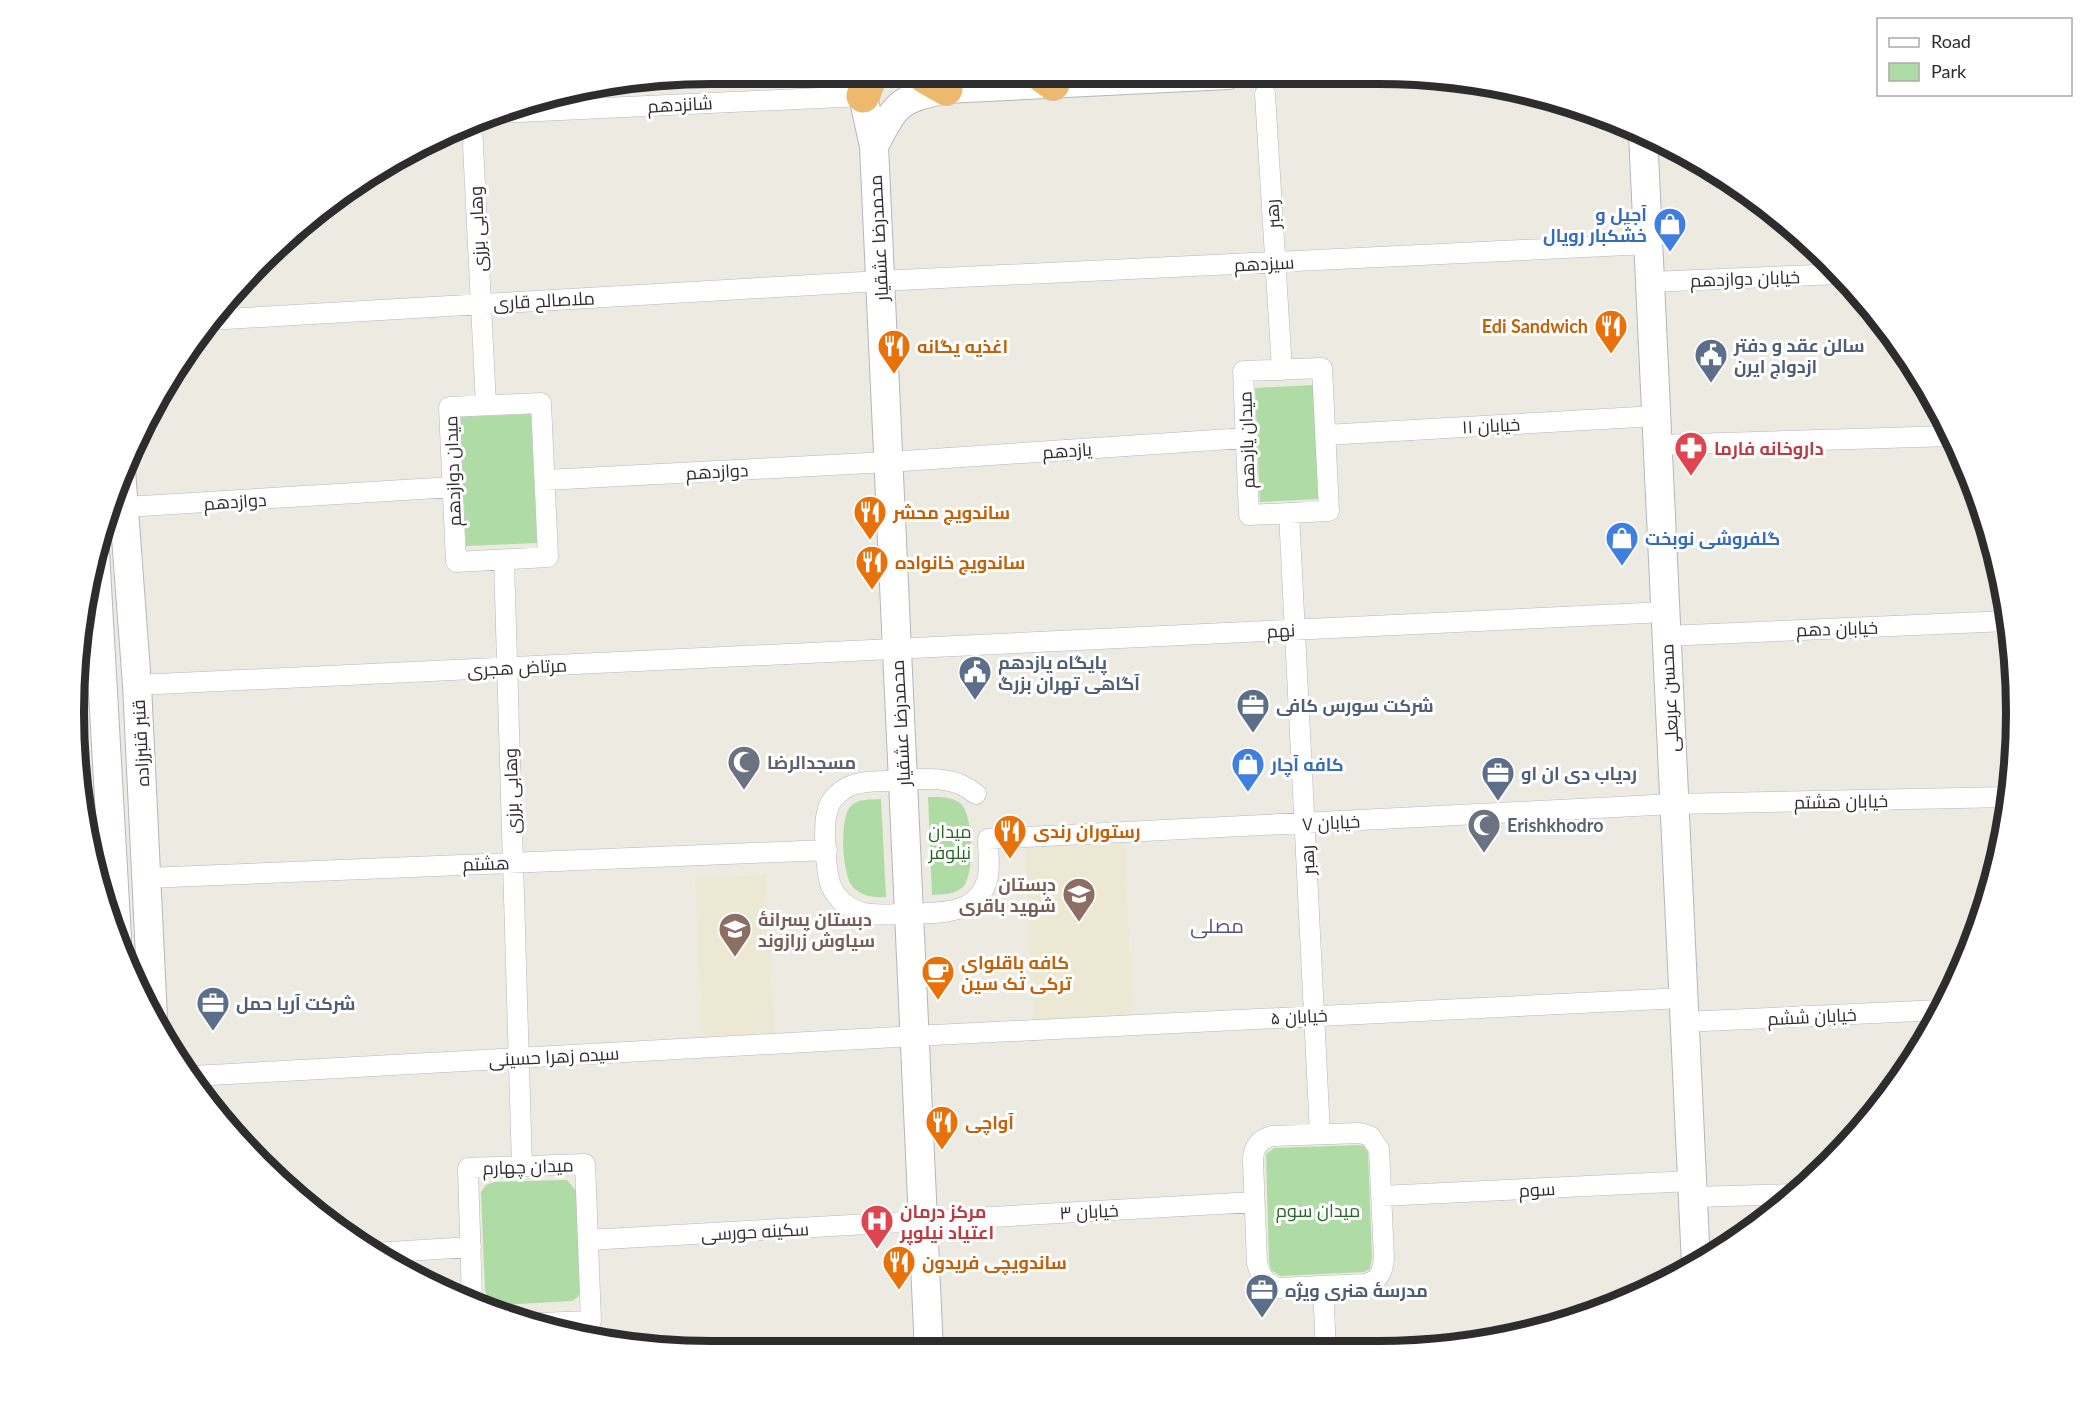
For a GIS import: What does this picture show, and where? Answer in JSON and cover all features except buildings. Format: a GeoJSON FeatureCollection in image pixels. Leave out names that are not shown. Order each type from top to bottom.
{"type":"FeatureCollection","features":[{"type":"Feature","properties":{"kind":"main road"},"geometry":{"type":"LineString","coordinates":[[874,146],[896,108],[934,84]]}},
{"type":"Feature","properties":{"kind":"main road","name":"محمدرضا عشقیار"},"geometry":{"type":"LineString","coordinates":[[867,87],[874,146],[928,1341]]}},
{"type":"Feature","properties":{"kind":"main road","name":"محسن عربعلی"},"geometry":{"type":"LineString","coordinates":[[1650,147],[1648,244],[1696,1255]]}},
{"type":"Feature","properties":{"kind":"main road","name":"قنبر قنبرزاده"},"geometry":{"type":"LineString","coordinates":[[124,493],[137,685],[152,996]]}},
{"type":"Feature","properties":{"kind":"main road","name":"قنبر قنبرزاده"},"geometry":{"type":"LineString","coordinates":[[96,589],[115,909]]}},
{"type":"Feature","properties":{"kind":"street","name":"شانزدهم"},"geometry":{"type":"LineString","coordinates":[[532,111],[867,87]]}},
{"type":"Feature","properties":{"kind":"street","name":"رهبر"},"geometry":{"type":"LineString","coordinates":[[1265,94],[1282,370]]}},
{"type":"Feature","properties":{"kind":"street","name":"وهابی برزی"},"geometry":{"type":"LineString","coordinates":[[472,132],[486,405]]}},
{"type":"Feature","properties":{"kind":"street","name":"سیزدهم"},"geometry":{"type":"LineString","coordinates":[[880,281],[1648,244]]}},
{"type":"Feature","properties":{"kind":"street","name":"خیابان دوازدهم"},"geometry":{"type":"LineString","coordinates":[[1650,282],[1828,275]]}},
{"type":"Feature","properties":{"kind":"street","name":"ملاصالح قاری"},"geometry":{"type":"LineString","coordinates":[[223,319],[880,281]]}},
{"type":"Feature","properties":{"kind":"street","name":"میدان یازدهم"},"geometry":{"type":"LineString","coordinates":[[1322,368],[1325,435],[1329,511],[1249,515],[1243,371],[1322,368]]}},
{"type":"Feature","properties":{"kind":"street","name":"میدان دوازدهم"},"geometry":{"type":"LineString","coordinates":[[541,403],[545,480],[549,557],[456,562],[449,407],[541,403]]}},
{"type":"Feature","properties":{"kind":"street","name":"خیابان ۱۱"},"geometry":{"type":"LineString","coordinates":[[1325,435],[1656,416]]}},
{"type":"Feature","properties":{"kind":"street"},"geometry":{"type":"LineString","coordinates":[[1658,445],[1942,436]]}},
{"type":"Feature","properties":{"kind":"street","name":"یازدهم"},"geometry":{"type":"LineString","coordinates":[[888,462],[1245,438]]}},
{"type":"Feature","properties":{"kind":"street","name":"دوازدهم"},"geometry":{"type":"LineString","coordinates":[[545,480],[888,462]]}},
{"type":"Feature","properties":{"kind":"street","name":"دوازدهم"},"geometry":{"type":"LineString","coordinates":[[128,482],[453,487]]}},
{"type":"Feature","properties":{"kind":"street","name":"رهبر"},"geometry":{"type":"LineString","coordinates":[[1289,513],[1320,1134]]}},
{"type":"Feature","properties":{"kind":"street","name":"وهابی برزی"},"geometry":{"type":"LineString","coordinates":[[504,560],[522,1166]]}},
{"type":"Feature","properties":{"kind":"street","name":"خیابان دهم"},"geometry":{"type":"LineString","coordinates":[[1666,624],[1999,621]]}},
{"type":"Feature","properties":{"kind":"street","name":"نهم"},"geometry":{"type":"LineString","coordinates":[[897,648],[1295,629],[1666,624]]}},
{"type":"Feature","properties":{"kind":"street","name":"مرتاض هجری"},"geometry":{"type":"LineString","coordinates":[[137,685],[897,648]]}},
{"type":"Feature","properties":{"kind":"street"},"geometry":{"type":"LineString","coordinates":[[909,914],[870,914],[848,906],[838,897],[828,875],[827,850],[827,812],[836,795],[852,784],[951,780],[976,794]]}},
{"type":"Feature","properties":{"kind":"street","name":"خیابان هشتم"},"geometry":{"type":"LineString","coordinates":[[1674,804],[2001,797]]}},
{"type":"Feature","properties":{"kind":"street","name":"خیابان ۷"},"geometry":{"type":"LineString","coordinates":[[909,914],[954,912],[967,906],[977,897],[988,877],[988,839],[1674,804]]}},
{"type":"Feature","properties":{"kind":"street","name":"هشتم"},"geometry":{"type":"LineString","coordinates":[[146,878],[827,850]]}},
{"type":"Feature","properties":{"kind":"street","name":"خیابان ششم"},"geometry":{"type":"LineString","coordinates":[[1684,1010],[1931,1010]]}},
{"type":"Feature","properties":{"kind":"street","name":"خیابان ۵"},"geometry":{"type":"LineString","coordinates":[[914,1036],[1315,1015],[1684,1010]]}},
{"type":"Feature","properties":{"kind":"street","name":"سیده زهرا حسینی"},"geometry":{"type":"LineString","coordinates":[[200,1076],[914,1036]]}},
{"type":"Feature","properties":{"kind":"street"},"geometry":{"type":"LineString","coordinates":[[1360,1133],[1374,1140],[1379,1149],[1381,1196],[1384,1258],[1383,1270],[1376,1280],[1365,1284],[1278,1288],[1262,1277],[1257,1263],[1254,1202],[1253,1154],[1258,1144],[1272,1136],[1360,1133]]}},
{"type":"Feature","properties":{"kind":"street","name":"میدان چهارم"},"geometry":{"type":"LineString","coordinates":[[472,1293],[468,1168],[585,1164],[591,1321],[560,1322]]}},
{"type":"Feature","properties":{"kind":"street","name":"سوم"},"geometry":{"type":"LineString","coordinates":[[1381,1196],[1692,1189],[1782,1193]]}},
{"type":"Feature","properties":{"kind":"street","name":"خیابان ۳"},"geometry":{"type":"LineString","coordinates":[[923,1221],[1254,1202]]}},
{"type":"Feature","properties":{"kind":"street","name":"سکینه حورسی"},"geometry":{"type":"LineString","coordinates":[[588,1240],[923,1221]]}},
{"type":"Feature","properties":{"kind":"street"},"geometry":{"type":"LineString","coordinates":[[389,1251],[471,1247]]}},
{"type":"Feature","properties":{"kind":"street"},"geometry":{"type":"LineString","coordinates":[[1323,1286],[1326,1341]]}},
{"type":"Feature","properties":{"kind":"shaded area","name":"دبستان شهید باقری"},"geometry":{"type":"Polygon","coordinates":[[[1124,837],[1133,1021],[1034,1026],[1025,842],[1124,837]]]}},
{"type":"Feature","properties":{"kind":"shaded area","name":"دبستان پسرانهٔ سیاوش زرازوند"},"geometry":{"type":"Polygon","coordinates":[[[766,875],[774,1038],[703,1041],[695,879],[766,875]]]}},
{"type":"Feature","properties":{"kind":"green space"},"geometry":{"type":"Polygon","coordinates":[[[1313,385],[1319,499],[1260,502],[1255,388],[1313,385]]]}},
{"type":"Feature","properties":{"kind":"green space"},"geometry":{"type":"Polygon","coordinates":[[[531,414],[537,543],[466,546],[460,417],[531,414]]]}},
{"type":"Feature","properties":{"kind":"green space","name":"میدان نیلوفر"},"geometry":{"type":"Polygon","coordinates":[[[928,797],[944,797],[960,803],[968,819],[971,844],[970,870],[963,887],[952,893],[932,895],[928,797]]]}},
{"type":"Feature","properties":{"kind":"green space","name":"میدان نیلوفر"},"geometry":{"type":"Polygon","coordinates":[[[881,799],[886,897],[872,897],[852,886],[846,870],[843,833],[847,812],[854,803],[881,799]]]}},
{"type":"Feature","properties":{"kind":"green space","name":"میدان سوم"},"geometry":{"type":"Polygon","coordinates":[[[1364,1146],[1368,1152],[1372,1258],[1370,1269],[1364,1272],[1280,1276],[1271,1270],[1269,1262],[1266,1154],[1274,1148],[1364,1146]]]}},
{"type":"Feature","properties":{"kind":"green space"},"geometry":{"type":"Polygon","coordinates":[[[567,1180],[576,1191],[580,1291],[578,1297],[572,1301],[502,1305],[489,1300],[485,1291],[481,1192],[486,1185],[494,1182],[567,1180]]]}},
{"type":"Feature","properties":{"kind":"place","name":"آجیل و خشکبار رویال"},"geometry":{"type":"Point","coordinates":[1670,253]}},
{"type":"Feature","properties":{"kind":"place","name":"Edi Sandwich"},"geometry":{"type":"Point","coordinates":[1611,355]}},
{"type":"Feature","properties":{"kind":"place","name":"اغذیه یگانه"},"geometry":{"type":"Point","coordinates":[894,375]}},
{"type":"Feature","properties":{"kind":"place","name":"سالن عقد و دفتر ازدواج ایرن"},"geometry":{"type":"Point","coordinates":[1711,384]}},
{"type":"Feature","properties":{"kind":"place","name":"داروخانه فارما"},"geometry":{"type":"Point","coordinates":[1691,477]}},
{"type":"Feature","properties":{"kind":"place","name":"ساندویچ محشر"},"geometry":{"type":"Point","coordinates":[870,541]}},
{"type":"Feature","properties":{"kind":"place","name":"گلفروشی نوبخت"},"geometry":{"type":"Point","coordinates":[1622,567]}},
{"type":"Feature","properties":{"kind":"place","name":"ساندویچ خانواده"},"geometry":{"type":"Point","coordinates":[872,591]}},
{"type":"Feature","properties":{"kind":"place","name":"پایگاه یازدهم آگاهی تهران بزرگ"},"geometry":{"type":"Point","coordinates":[975,701]}},
{"type":"Feature","properties":{"kind":"place","name":"شرکت سورس کافی"},"geometry":{"type":"Point","coordinates":[1253,734]}},
{"type":"Feature","properties":{"kind":"place","name":"مسجدالرضا"},"geometry":{"type":"Point","coordinates":[744,791]}},
{"type":"Feature","properties":{"kind":"place","name":"کافه آچار"},"geometry":{"type":"Point","coordinates":[1248,793]}},
{"type":"Feature","properties":{"kind":"place","name":"ردیاب دی ان او"},"geometry":{"type":"Point","coordinates":[1498,802]}},
{"type":"Feature","properties":{"kind":"place","name":"Erishkhodro"},"geometry":{"type":"Point","coordinates":[1484,854]}},
{"type":"Feature","properties":{"kind":"place","name":"رستوران رندی"},"geometry":{"type":"Point","coordinates":[1010,860]}},
{"type":"Feature","properties":{"kind":"place","name":"دبستان شهید باقری"},"geometry":{"type":"Point","coordinates":[1079,923]}},
{"type":"Feature","properties":{"kind":"place","name":"دبستان پسرانهٔ سیاوش زرازوند"},"geometry":{"type":"Point","coordinates":[735,958]}},
{"type":"Feature","properties":{"kind":"place","name":"کافه باقلوای ترکی تک سین"},"geometry":{"type":"Point","coordinates":[938,1001]}},
{"type":"Feature","properties":{"kind":"place","name":"شرکت آریا حمل"},"geometry":{"type":"Point","coordinates":[213,1032]}},
{"type":"Feature","properties":{"kind":"place","name":"آواچی"},"geometry":{"type":"Point","coordinates":[942,1151]}},
{"type":"Feature","properties":{"kind":"place","name":"مرکز درمان اعتیاد نیلوپر"},"geometry":{"type":"Point","coordinates":[877,1250]}},
{"type":"Feature","properties":{"kind":"place","name":"ساندویچی فریدون"},"geometry":{"type":"Point","coordinates":[899,1291]}},
{"type":"Feature","properties":{"kind":"place","name":"مدرسهٔ هنری ویژه"},"geometry":{"type":"Point","coordinates":[1262,1319]}},
{"type":"Feature","properties":{"kind":"district","name":"مصلی"},"geometry":{"type":"Point","coordinates":[1217,925]}}]}
